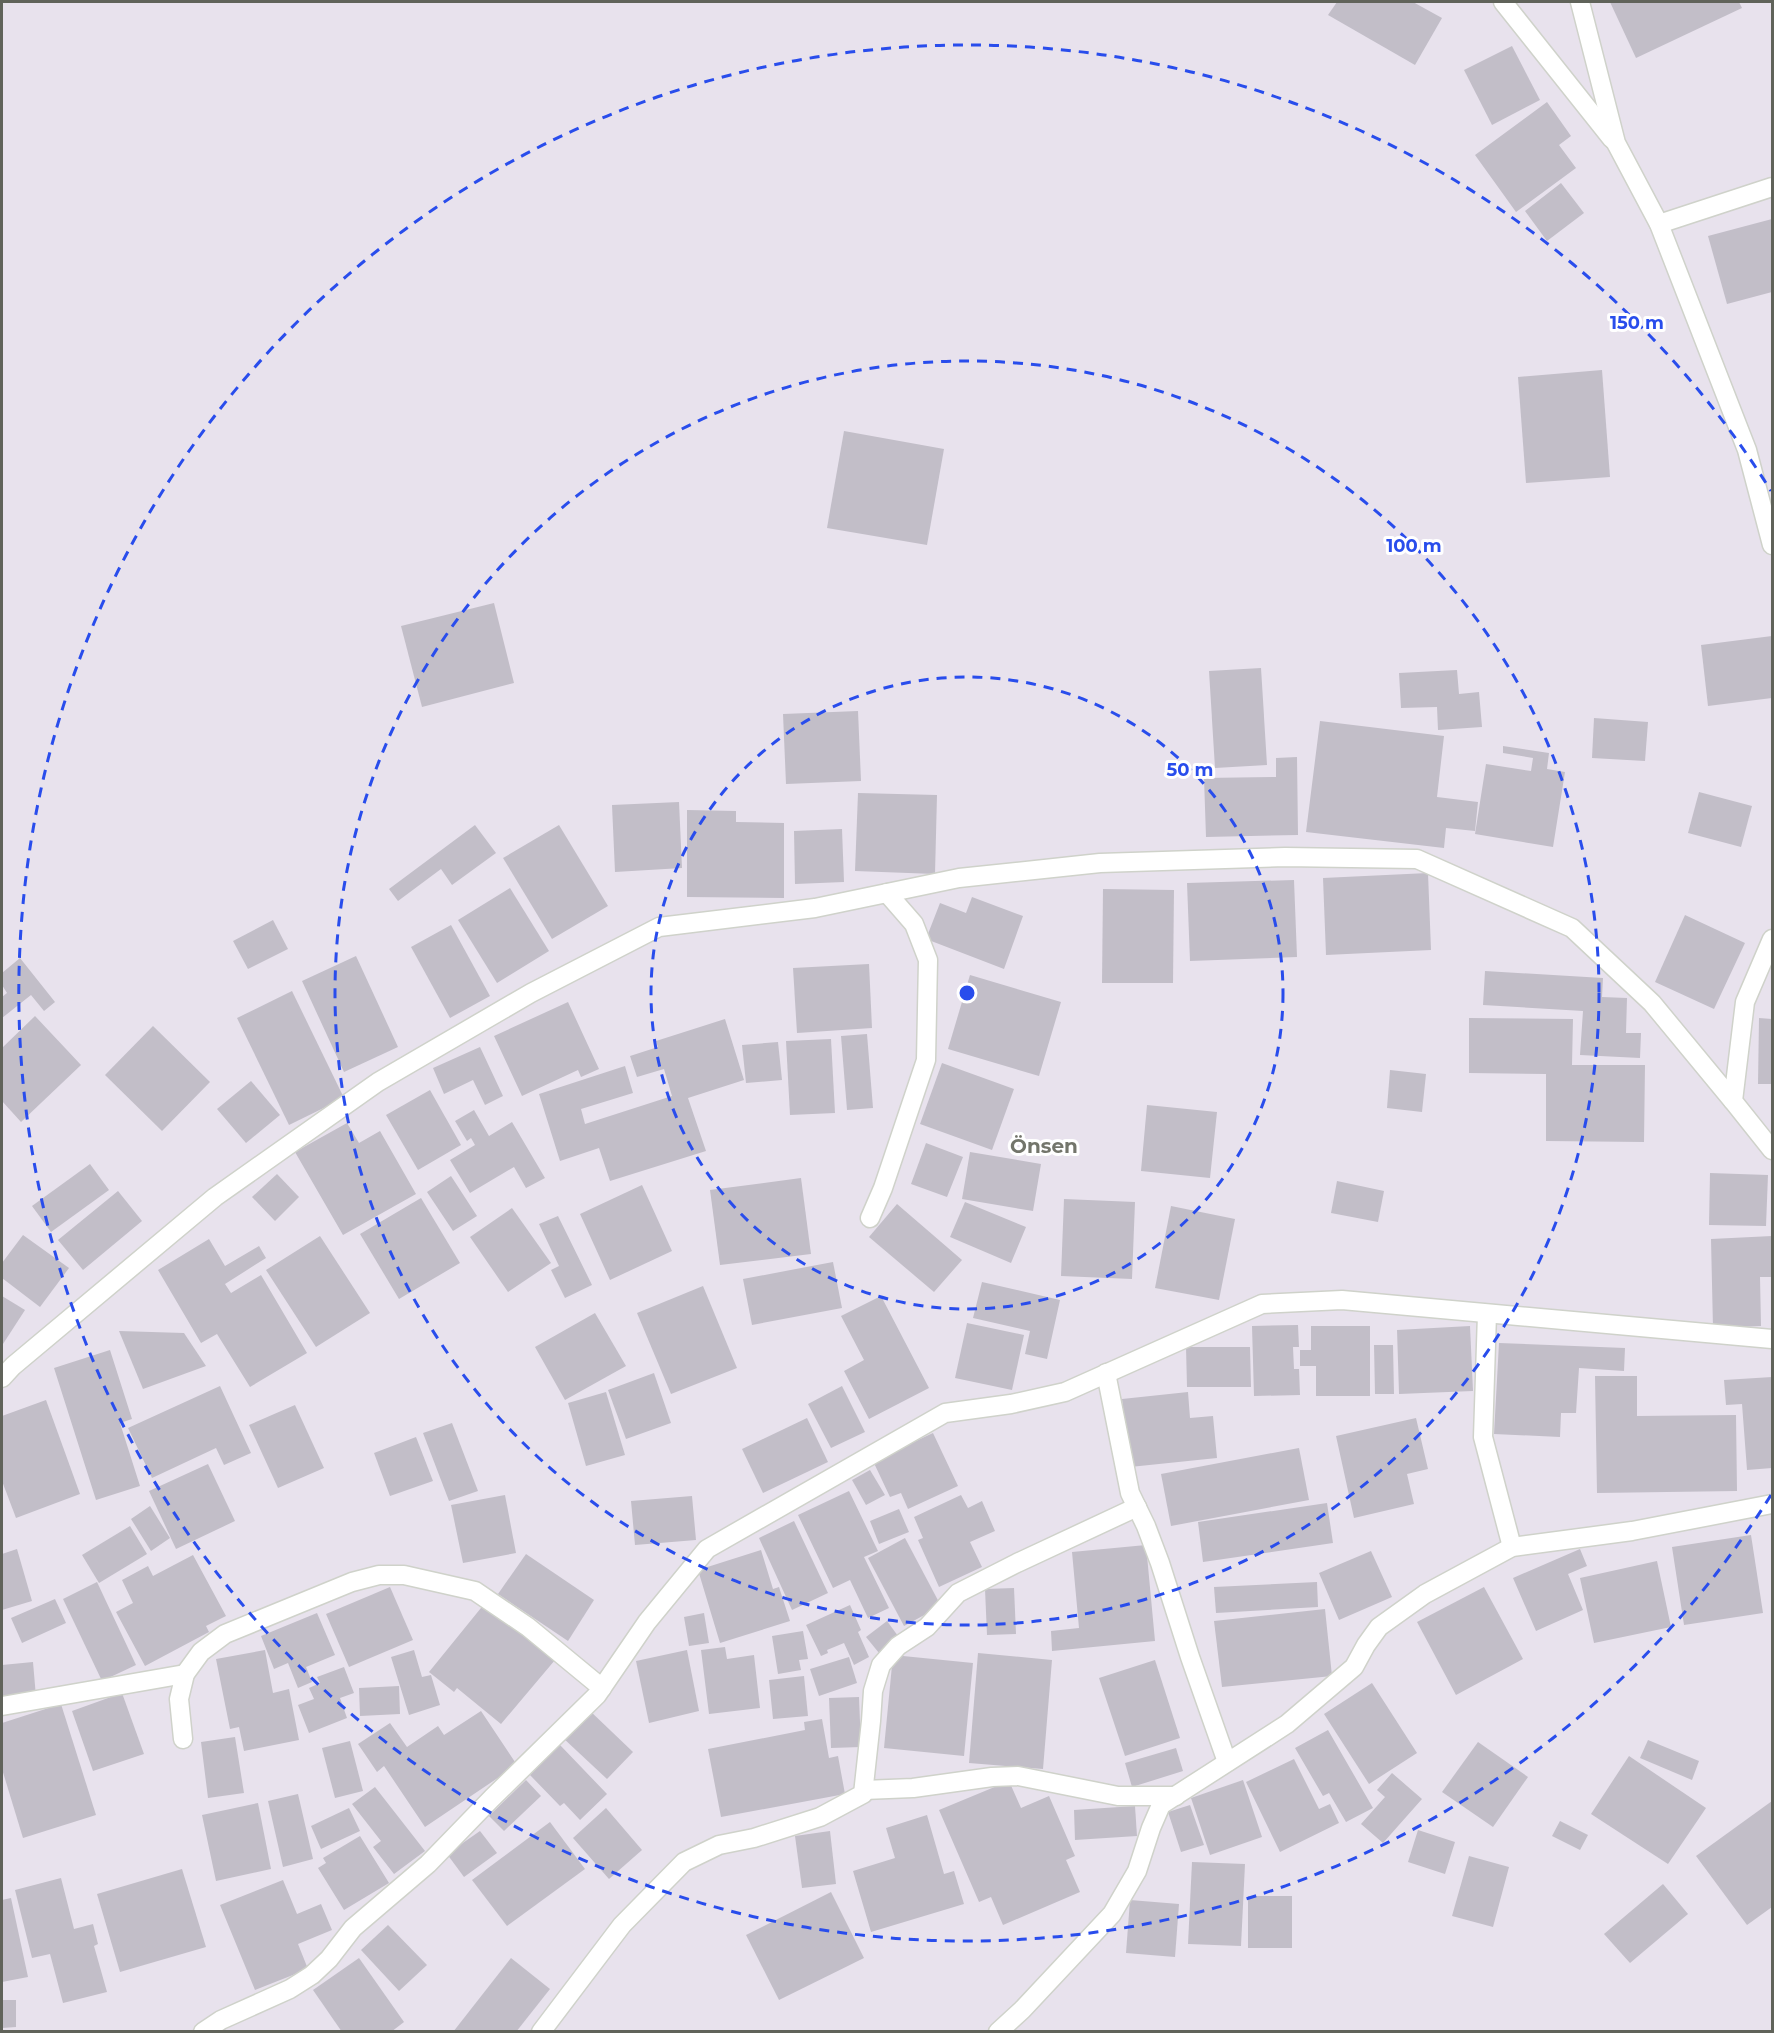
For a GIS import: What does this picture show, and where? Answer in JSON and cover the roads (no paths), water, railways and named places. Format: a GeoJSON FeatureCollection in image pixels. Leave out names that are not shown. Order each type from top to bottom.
{"type":"FeatureCollection","features":[{"type":"Feature","properties":{"kind":"street"},"geometry":{"type":"LineString","coordinates":[[1503,2],[1616,143],[1659,225],[1748,450],[1773,545]]}},
{"type":"Feature","properties":{"kind":"street"},"geometry":{"type":"LineString","coordinates":[[1580,2],[1616,143]]}},
{"type":"Feature","properties":{"kind":"street"},"geometry":{"type":"LineString","coordinates":[[1659,225],[1773,187]]}},
{"type":"Feature","properties":{"kind":"street"},"geometry":{"type":"LineString","coordinates":[[2,1378],[22,1358],[215,1197],[378,1082],[531,993],[659,927],[815,908],[959,878],[1100,863],[1285,857],[1417,859],[1572,928],[1652,1003],[1773,1150]]}},
{"type":"Feature","properties":{"kind":"street"},"geometry":{"type":"LineString","coordinates":[[870,1218],[883,1188],[926,1060],[928,960],[914,924],[886,893]]}},
{"type":"Feature","properties":{"kind":"street"},"geometry":{"type":"LineString","coordinates":[[1733,1101],[1745,1002],[1773,939]]}},
{"type":"Feature","properties":{"kind":"street"},"geometry":{"type":"LineString","coordinates":[[202,2031],[290,1989],[312,1975],[329,1959],[353,1928],[428,1864],[597,1695],[647,1622],[707,1549],[945,1413],[1011,1404],[1065,1392],[1262,1304],[1342,1300],[1773,1339]]}},
{"type":"Feature","properties":{"kind":"street"},"geometry":{"type":"LineString","coordinates":[[1487,1314],[1483,1437],[1512,1547]]}},
{"type":"Feature","properties":{"kind":"street"},"geometry":{"type":"LineString","coordinates":[[1106,1373],[1130,1493],[1160,1563],[1227,1762]]}},
{"type":"Feature","properties":{"kind":"street"},"geometry":{"type":"LineString","coordinates":[[998,2031],[1022,2010],[1112,1914],[1137,1871],[1161,1806],[1287,1724],[1354,1667],[1379,1627],[1425,1594],[1512,1547],[1632,1531],[1773,1504]]}},
{"type":"Feature","properties":{"kind":"street"},"geometry":{"type":"LineString","coordinates":[[541,2031],[622,1925],[684,1862],[719,1845],[754,1838],[819,1817],[860,1796],[864,1790],[873,1691],[881,1665],[898,1646],[927,1627],[958,1593],[1137,1507]]}},
{"type":"Feature","properties":{"kind":"street"},"geometry":{"type":"LineString","coordinates":[[183,1739],[179,1699],[185,1674],[201,1652],[225,1634],[352,1582],[379,1575],[404,1575],[475,1591],[528,1627],[602,1688]]}},
{"type":"Feature","properties":{"kind":"street"},"geometry":{"type":"LineString","coordinates":[[2,1706],[185,1674]]}},
{"type":"Feature","properties":{"kind":"street"},"geometry":{"type":"LineString","coordinates":[[864,1790],[913,1788],[1018,1776],[1118,1796],[1176,1796]]}},
{"type":"Feature","properties":{"kind":"district","name":"Önsen"},"geometry":{"type":"Point","coordinates":[1044,1146]}}]}
